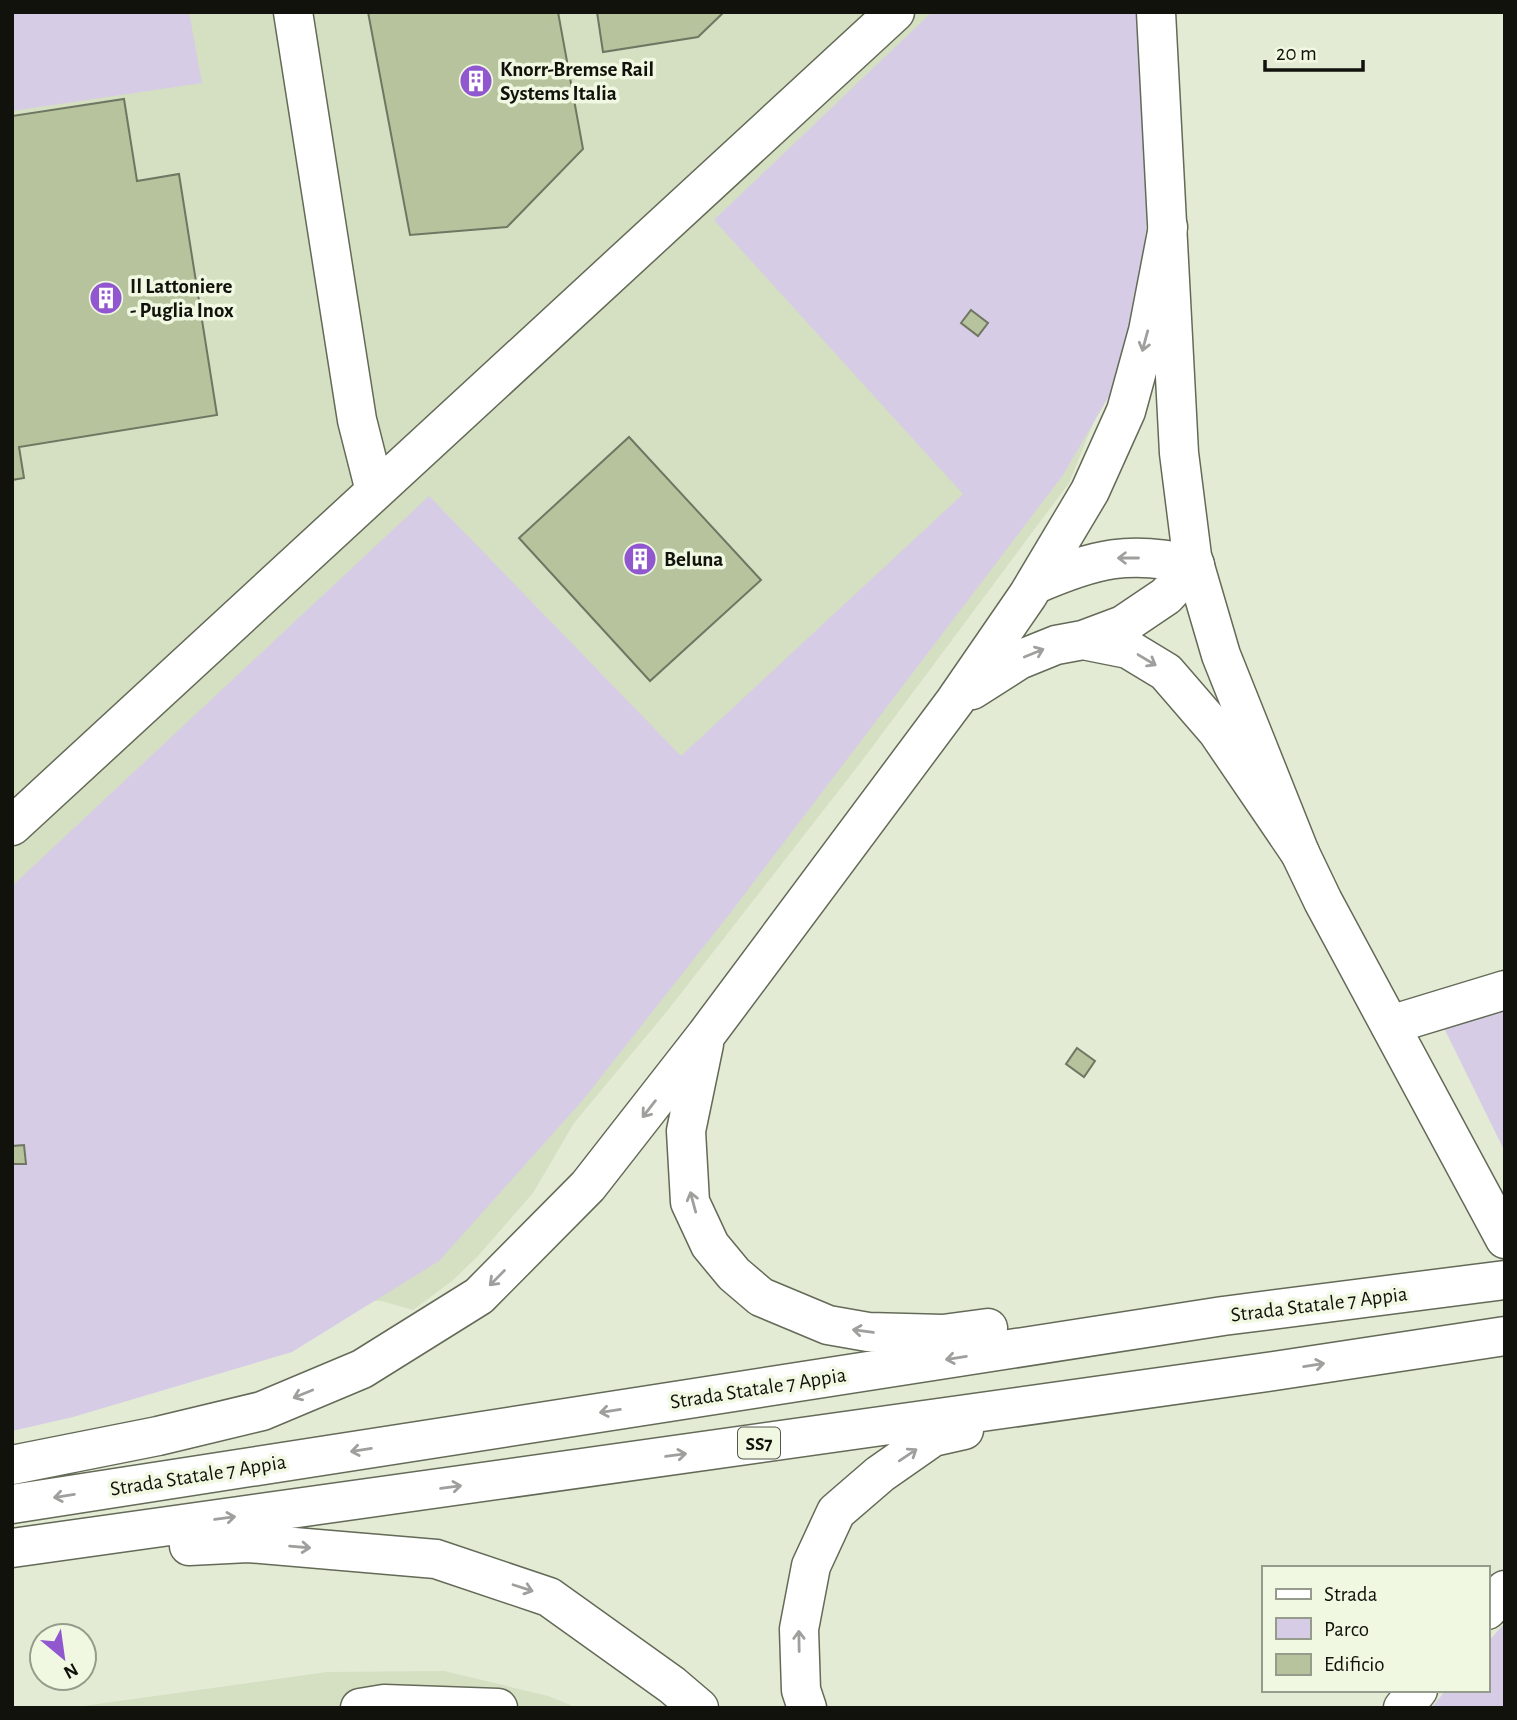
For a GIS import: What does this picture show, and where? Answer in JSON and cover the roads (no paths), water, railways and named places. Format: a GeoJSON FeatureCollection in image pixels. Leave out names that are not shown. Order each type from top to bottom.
{"type":"FeatureCollection","features":[{"type":"Feature","properties":{"kind":"main road"},"geometry":{"type":"LineString","coordinates":[[293,12],[357,420],[376,491]]}},
{"type":"Feature","properties":{"kind":"main road"},"geometry":{"type":"LineString","coordinates":[[12,826],[895,12]]}},
{"type":"Feature","properties":{"kind":"main road"},"geometry":{"type":"LineString","coordinates":[[1156,12],[1179,453],[1195,565],[1221,655],[1300,853],[1505,1239]]}},
{"type":"Feature","properties":{"kind":"main road"},"geometry":{"type":"LineString","coordinates":[[12,1465],[158,1436],[262,1411],[362,1369],[479,1296],[588,1186],[706,1035],[955,701],[1034,585],[1090,491],[1125,411],[1147,331],[1168,227]]}},
{"type":"Feature","properties":{"kind":"main road"},"geometry":{"type":"LineString","coordinates":[[1034,585],[1075,567],[1114,557],[1164,558],[1195,565]]}},
{"type":"Feature","properties":{"kind":"main road"},"geometry":{"type":"LineString","coordinates":[[955,701],[1018,660],[1056,645],[1083,640],[1123,625],[1166,596],[1195,565]]}},
{"type":"Feature","properties":{"kind":"main road"},"geometry":{"type":"LineString","coordinates":[[1083,640],[1128,649],[1166,672],[1217,731],[1300,853]]}},
{"type":"Feature","properties":{"kind":"main road"},"geometry":{"type":"LineString","coordinates":[[1390,1025],[1505,990]]}},
{"type":"Feature","properties":{"kind":"main road"},"geometry":{"type":"LineString","coordinates":[[706,1035],[686,1131],[690,1202],[710,1245],[734,1274],[761,1297],[828,1325],[868,1332],[943,1334],[1159,1308],[1223,1316]]}},
{"type":"Feature","properties":{"kind":"main road","name":"Strada Statale 7 Appia"},"geometry":{"type":"LineString","coordinates":[[12,1504],[1223,1316],[1495,1282]]}},
{"type":"Feature","properties":{"kind":"main road","name":"SS7"},"geometry":{"type":"LineString","coordinates":[[12,1548],[1274,1371],[1505,1336]]}},
{"type":"Feature","properties":{"kind":"main road"},"geometry":{"type":"LineString","coordinates":[[807,1708],[800,1690],[799,1629],[811,1566],[836,1512],[880,1474],[933,1437],[1010,1418],[1161,1395],[1274,1371]]}},
{"type":"Feature","properties":{"kind":"main road"},"geometry":{"type":"LineString","coordinates":[[12,1556],[248,1543],[436,1559],[549,1597],[673,1685],[698,1708]]}},
{"type":"Feature","properties":{"kind":"main road"},"geometry":{"type":"LineString","coordinates":[[1489,1608],[1505,1590]]}},
{"type":"Feature","properties":{"kind":"main road"},"geometry":{"type":"LineString","coordinates":[[1403,1708],[1416,1692]]}},
{"type":"Feature","properties":{"kind":"main road"},"geometry":{"type":"LineString","coordinates":[[360,1708],[384,1704],[498,1708]]}},
{"type":"Feature","properties":{"kind":"place","name":"Knorr-Bremse Rail Systems Italia"},"geometry":{"type":"Point","coordinates":[476,81]}},
{"type":"Feature","properties":{"kind":"place","name":"Il Lattoniere - Puglia Inox"},"geometry":{"type":"Point","coordinates":[106,298]}},
{"type":"Feature","properties":{"kind":"place","name":"Beluna"},"geometry":{"type":"Point","coordinates":[640,559]}}]}
